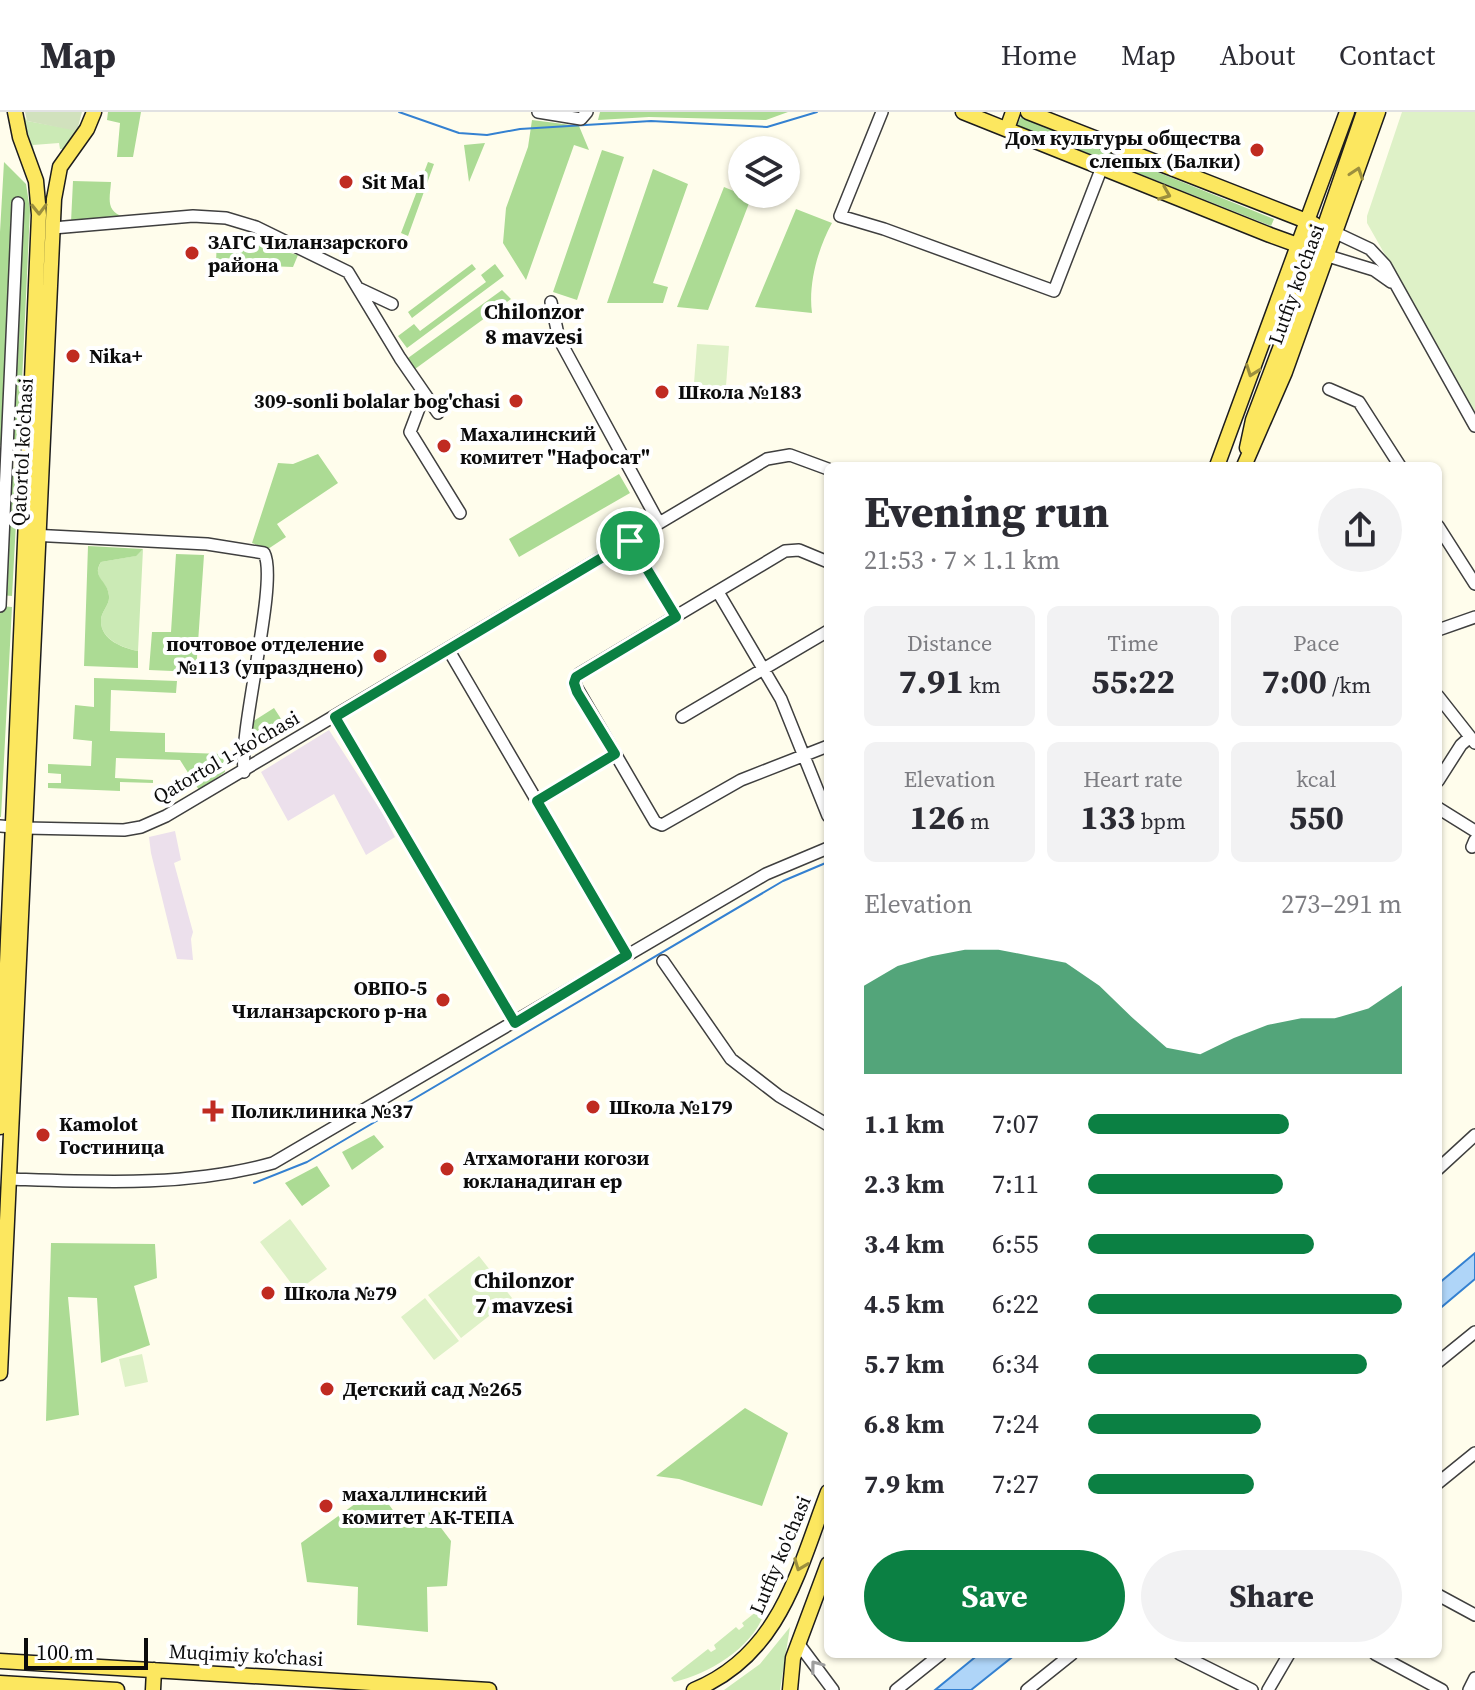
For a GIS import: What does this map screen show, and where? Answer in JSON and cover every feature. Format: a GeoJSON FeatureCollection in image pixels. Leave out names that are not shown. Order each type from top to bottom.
{"type":"FeatureCollection","features":[{"type":"Feature","properties":{"kind":"main road","name":"Qatortol ko'chasi"},"geometry":{"type":"LineString","coordinates":[[15,112],[20,137],[38,188],[36,459]]}},
{"type":"Feature","properties":{"kind":"main road","name":"Qatortol ko'chasi"},"geometry":{"type":"LineString","coordinates":[[0,1373],[14,949],[13,827],[53,228],[57,180],[65,158],[87,129],[94,112]]}},
{"type":"Feature","properties":{"kind":"main road"},"geometry":{"type":"LineString","coordinates":[[963,112],[1322,254]]}},
{"type":"Feature","properties":{"kind":"main road"},"geometry":{"type":"LineString","coordinates":[[1007,129],[1013,112]]}},
{"type":"Feature","properties":{"kind":"main road"},"geometry":{"type":"LineString","coordinates":[[1028,112],[1330,230]]}},
{"type":"Feature","properties":{"kind":"main road","name":"Lutfiy ko'chasi"},"geometry":{"type":"LineString","coordinates":[[1218,462],[1347,112]]}},
{"type":"Feature","properties":{"kind":"main road","name":"Lutfiy ko'chasi"},"geometry":{"type":"LineString","coordinates":[[1245,462],[1264,425],[1330,230],[1364,112]]}},
{"type":"Feature","properties":{"kind":"main road","name":"Lutfiy ko'chasi"},"geometry":{"type":"LineString","coordinates":[[1330,230],[1378,112]]}},
{"type":"Feature","properties":{"kind":"main road"},"geometry":{"type":"LineString","coordinates":[[30,159],[46,166],[65,158]]}},
{"type":"Feature","properties":{"kind":"main road","name":"Qatortol ko'chasi"},"geometry":{"type":"LineString","coordinates":[[0,1127],[14,949]]}},
{"type":"Feature","properties":{"kind":"main road","name":"Lutfiy ko'chasi"},"geometry":{"type":"LineString","coordinates":[[694,1690],[742,1661],[769,1632],[788,1596],[824,1502]]}},
{"type":"Feature","properties":{"kind":"main road"},"geometry":{"type":"LineString","coordinates":[[790,1690],[793,1658],[824,1575]]}},
{"type":"Feature","properties":{"kind":"main road","name":"Muqimiy ko'chasi"},"geometry":{"type":"LineString","coordinates":[[0,1661],[358,1686],[489,1690]]}},
{"type":"Feature","properties":{"kind":"main road"},"geometry":{"type":"LineString","coordinates":[[153,1690],[154,1670]]}},
{"type":"Feature","properties":{"kind":"main road"},"geometry":{"type":"LineString","coordinates":[[0,1683],[117,1690]]}},
{"type":"Feature","properties":{"kind":"street"},"geometry":{"type":"LineString","coordinates":[[538,112],[581,119],[587,112]]}},
{"type":"Feature","properties":{"kind":"street"},"geometry":{"type":"LineString","coordinates":[[882,112],[840,216],[1054,291],[1102,167]]}},
{"type":"Feature","properties":{"kind":"street"},"geometry":{"type":"LineString","coordinates":[[0,606],[4,458],[18,203]]}},
{"type":"Feature","properties":{"kind":"street"},"geometry":{"type":"LineString","coordinates":[[53,228],[193,216],[226,218],[256,227],[337,265],[352,276],[400,358],[438,413]]}},
{"type":"Feature","properties":{"kind":"street"},"geometry":{"type":"LineString","coordinates":[[1330,230],[1370,249],[1385,265],[1475,426]]}},
{"type":"Feature","properties":{"kind":"street"},"geometry":{"type":"LineString","coordinates":[[1322,254],[1374,270],[1397,288]]}},
{"type":"Feature","properties":{"kind":"street"},"geometry":{"type":"LineString","coordinates":[[360,289],[392,304]]}},
{"type":"Feature","properties":{"kind":"street"},"geometry":{"type":"LineString","coordinates":[[551,302],[559,339],[659,523]]}},
{"type":"Feature","properties":{"kind":"street"},"geometry":{"type":"LineString","coordinates":[[1329,389],[1359,402],[1397,462]]}},
{"type":"Feature","properties":{"kind":"street"},"geometry":{"type":"LineString","coordinates":[[424,395],[410,432],[460,513]]}},
{"type":"Feature","properties":{"kind":"street","name":"Qatortol 1-ko'chasi"},"geometry":{"type":"LineString","coordinates":[[13,827],[106,831],[137,828],[171,814],[773,457],[790,455],[824,468]]}},
{"type":"Feature","properties":{"kind":"street"},"geometry":{"type":"LineString","coordinates":[[4,458],[36,459]]}},
{"type":"Feature","properties":{"kind":"street"},"geometry":{"type":"LineString","coordinates":[[1442,532],[1475,584]]}},
{"type":"Feature","properties":{"kind":"street"},"geometry":{"type":"LineString","coordinates":[[32,536],[207,544],[264,554],[267,564],[264,606],[244,772]]}},
{"type":"Feature","properties":{"kind":"street"},"geometry":{"type":"LineString","coordinates":[[630,541],[676,617]]}},
{"type":"Feature","properties":{"kind":"street"},"geometry":{"type":"LineString","coordinates":[[824,560],[799,550],[789,550],[574,679],[577,692],[655,822],[662,825],[741,780],[824,748]]}},
{"type":"Feature","properties":{"kind":"street"},"geometry":{"type":"LineString","coordinates":[[718,592],[765,668],[824,806]]}},
{"type":"Feature","properties":{"kind":"street"},"geometry":{"type":"LineString","coordinates":[[1442,629],[1475,617]]}},
{"type":"Feature","properties":{"kind":"street"},"geometry":{"type":"LineString","coordinates":[[682,717],[824,633]]}},
{"type":"Feature","properties":{"kind":"street"},"geometry":{"type":"LineString","coordinates":[[448,649],[627,955]]}},
{"type":"Feature","properties":{"kind":"street"},"geometry":{"type":"LineString","coordinates":[[1442,701],[1472,740],[1461,745],[1442,775]]}},
{"type":"Feature","properties":{"kind":"street"},"geometry":{"type":"LineString","coordinates":[[335,717],[515,1023]]}},
{"type":"Feature","properties":{"kind":"street"},"geometry":{"type":"LineString","coordinates":[[537,801],[615,754]]}},
{"type":"Feature","properties":{"kind":"street"},"geometry":{"type":"LineString","coordinates":[[1442,810],[1475,831]]}},
{"type":"Feature","properties":{"kind":"street"},"geometry":{"type":"LineString","coordinates":[[4,1185],[172,1180],[221,1175],[273,1163],[766,874],[824,850]]}},
{"type":"Feature","properties":{"kind":"street"},"geometry":{"type":"LineString","coordinates":[[663,961],[731,1059],[779,1096],[824,1123]]}},
{"type":"Feature","properties":{"kind":"street"},"geometry":{"type":"LineString","coordinates":[[1442,1165],[1475,1135]]}},
{"type":"Feature","properties":{"kind":"street"},"geometry":{"type":"LineString","coordinates":[[1442,1359],[1475,1332]]}},
{"type":"Feature","properties":{"kind":"street"},"geometry":{"type":"LineString","coordinates":[[1442,1480],[1475,1453]]}},
{"type":"Feature","properties":{"kind":"street"},"geometry":{"type":"LineString","coordinates":[[1442,1597],[1475,1615]]}},
{"type":"Feature","properties":{"kind":"street"},"geometry":{"type":"LineString","coordinates":[[798,1643],[833,1690]]}},
{"type":"Feature","properties":{"kind":"street"},"geometry":{"type":"LineString","coordinates":[[896,1690],[936,1658]]}},
{"type":"Feature","properties":{"kind":"street"},"geometry":{"type":"LineString","coordinates":[[1027,1690],[1067,1658]]}},
{"type":"Feature","properties":{"kind":"street"},"geometry":{"type":"LineString","coordinates":[[1188,1658],[1252,1690]]}},
{"type":"Feature","properties":{"kind":"street"},"geometry":{"type":"LineString","coordinates":[[1268,1690],[1287,1658]]}},
{"type":"Feature","properties":{"kind":"street"},"geometry":{"type":"LineString","coordinates":[[1382,1658],[1442,1690]]}},
{"type":"Feature","properties":{"kind":"street"},"geometry":{"type":"LineString","coordinates":[[1469,1690],[1475,1678]]}},
{"type":"Feature","properties":{"kind":"shaded area"},"geometry":{"type":"Polygon","coordinates":[[[329,730],[395,837],[366,855],[334,794],[288,821],[261,772],[329,730]]]}},
{"type":"Feature","properties":{"kind":"shaded area"},"geometry":{"type":"Polygon","coordinates":[[[175,831],[181,860],[174,863],[193,932],[193,960],[177,959],[151,853],[149,837],[175,831]]]}},
{"type":"Feature","properties":{"kind":"green space"},"geometry":{"type":"Polygon","coordinates":[[[25,112],[82,112],[77,131],[27,121],[25,112]]]}},
{"type":"Feature","properties":{"kind":"green space"},"geometry":{"type":"Polygon","coordinates":[[[108,112],[141,112],[133,157],[117,157],[120,123],[107,120],[108,112]]]}},
{"type":"Feature","properties":{"kind":"green space"},"geometry":{"type":"Polygon","coordinates":[[[600,112],[788,112],[766,120],[649,117],[598,120],[600,112]]]}},
{"type":"Feature","properties":{"kind":"green space"},"geometry":{"type":"Polygon","coordinates":[[[1402,112],[1475,112],[1475,413],[1367,223],[1402,112]]]}},
{"type":"Feature","properties":{"kind":"green space"},"geometry":{"type":"Polygon","coordinates":[[[25,117],[27,121],[77,130],[80,123],[83,126],[68,149],[60,149],[59,143],[33,145],[32,152],[20,118],[25,117]]]}},
{"type":"Feature","properties":{"kind":"green space"},"geometry":{"type":"Polygon","coordinates":[[[1021,117],[1274,219],[1271,226],[1017,125],[1021,117]]]}},
{"type":"Feature","properties":{"kind":"green space"},"geometry":{"type":"Polygon","coordinates":[[[532,120],[579,126],[589,150],[574,145],[526,280],[503,243],[506,208],[528,147],[532,120]]]}},
{"type":"Feature","properties":{"kind":"green space"},"geometry":{"type":"Polygon","coordinates":[[[485,143],[469,182],[464,145],[485,143]]]}},
{"type":"Feature","properties":{"kind":"green space"},"geometry":{"type":"Polygon","coordinates":[[[602,150],[624,157],[577,300],[553,292],[602,150]]]}},
{"type":"Feature","properties":{"kind":"green space"},"geometry":{"type":"Polygon","coordinates":[[[4,162],[26,184],[30,210],[19,446],[0,445],[0,232],[4,162]]]}},
{"type":"Feature","properties":{"kind":"green space"},"geometry":{"type":"Polygon","coordinates":[[[428,162],[434,164],[408,236],[401,233],[428,162]]]}},
{"type":"Feature","properties":{"kind":"green space"},"geometry":{"type":"Polygon","coordinates":[[[653,169],[688,184],[653,283],[668,287],[663,303],[607,303],[653,169]]]}},
{"type":"Feature","properties":{"kind":"green space"},"geometry":{"type":"Polygon","coordinates":[[[73,181],[111,182],[111,208],[124,217],[71,222],[73,181]]]}},
{"type":"Feature","properties":{"kind":"green space"},"geometry":{"type":"Polygon","coordinates":[[[724,187],[728,189],[728,208],[747,208],[708,310],[677,307],[724,187]]]}},
{"type":"Feature","properties":{"kind":"green space"},"geometry":{"type":"Polygon","coordinates":[[[796,209],[832,223],[815,266],[811,290],[812,313],[755,307],[796,209]]]}},
{"type":"Feature","properties":{"kind":"green space"},"geometry":{"type":"Polygon","coordinates":[[[217,234],[298,255],[293,267],[216,264],[217,234]]]}},
{"type":"Feature","properties":{"kind":"green space"},"geometry":{"type":"Polygon","coordinates":[[[472,264],[476,269],[412,318],[408,312],[472,264]]]}},
{"type":"Feature","properties":{"kind":"green space"},"geometry":{"type":"Polygon","coordinates":[[[495,264],[504,276],[407,348],[398,336],[414,324],[420,331],[486,282],[481,275],[495,264]]]}},
{"type":"Feature","properties":{"kind":"green space"},"geometry":{"type":"Polygon","coordinates":[[[502,290],[511,299],[415,369],[408,358],[502,290]]]}},
{"type":"Feature","properties":{"kind":"green space"},"geometry":{"type":"Polygon","coordinates":[[[697,344],[729,346],[725,399],[693,396],[697,344]]]}},
{"type":"Feature","properties":{"kind":"green space"},"geometry":{"type":"Polygon","coordinates":[[[318,454],[338,483],[277,524],[286,537],[268,549],[252,543],[278,463],[293,464],[318,454]]]}},
{"type":"Feature","properties":{"kind":"green space"},"geometry":{"type":"Polygon","coordinates":[[[0,467],[19,468],[12,596],[0,595],[0,467]]]}},
{"type":"Feature","properties":{"kind":"green space"},"geometry":{"type":"Polygon","coordinates":[[[619,474],[630,493],[519,557],[509,539],[619,474]]]}},
{"type":"Feature","properties":{"kind":"green space"},"geometry":{"type":"Polygon","coordinates":[[[88,546],[143,549],[136,556],[101,562],[98,567],[109,596],[101,617],[104,633],[114,642],[138,651],[138,668],[84,666],[88,546]]]}},
{"type":"Feature","properties":{"kind":"green space"},"geometry":{"type":"Polygon","coordinates":[[[143,549],[138,651],[120,645],[104,633],[101,617],[109,596],[98,568],[101,562],[135,556],[143,549]]]}},
{"type":"Feature","properties":{"kind":"green space"},"geometry":{"type":"Polygon","coordinates":[[[176,554],[204,555],[196,672],[149,670],[152,632],[171,632],[176,554]]]}},
{"type":"Feature","properties":{"kind":"green space"},"geometry":{"type":"Polygon","coordinates":[[[0,606],[12,607],[1,817],[0,817],[0,606]]]}},
{"type":"Feature","properties":{"kind":"green space"},"geometry":{"type":"Polygon","coordinates":[[[94,678],[177,681],[176,693],[111,690],[110,731],[165,733],[165,752],[223,754],[225,772],[199,790],[180,760],[116,758],[115,778],[153,780],[153,783],[120,782],[120,791],[48,788],[48,783],[61,783],[61,774],[48,773],[48,764],[91,766],[92,741],[73,739],[75,705],[94,707],[94,678]]]}},
{"type":"Feature","properties":{"kind":"green space"},"geometry":{"type":"Polygon","coordinates":[[[274,708],[287,728],[248,752],[252,722],[274,708]]]}},
{"type":"Feature","properties":{"kind":"green space"},"geometry":{"type":"Polygon","coordinates":[[[374,1135],[384,1147],[352,1170],[342,1152],[374,1135]]]}},
{"type":"Feature","properties":{"kind":"green space"},"geometry":{"type":"Polygon","coordinates":[[[317,1166],[330,1186],[302,1206],[285,1183],[317,1166]]]}},
{"type":"Feature","properties":{"kind":"green space"},"geometry":{"type":"Polygon","coordinates":[[[290,1219],[327,1269],[297,1291],[260,1242],[290,1219]]]}},
{"type":"Feature","properties":{"kind":"green space"},"geometry":{"type":"Polygon","coordinates":[[[51,1243],[155,1244],[157,1278],[134,1286],[150,1345],[101,1363],[97,1298],[68,1297],[79,1415],[46,1421],[51,1243]]]}},
{"type":"Feature","properties":{"kind":"green space"},"geometry":{"type":"Polygon","coordinates":[[[479,1256],[512,1298],[461,1338],[428,1295],[479,1256]]]}},
{"type":"Feature","properties":{"kind":"green space"},"geometry":{"type":"Polygon","coordinates":[[[425,1298],[459,1341],[434,1360],[401,1317],[425,1298]]]}},
{"type":"Feature","properties":{"kind":"green space"},"geometry":{"type":"Polygon","coordinates":[[[142,1354],[148,1382],[125,1387],[119,1359],[142,1354]]]}},
{"type":"Feature","properties":{"kind":"green space"},"geometry":{"type":"Polygon","coordinates":[[[745,1408],[788,1433],[762,1506],[679,1479],[656,1476],[745,1408]]]}},
{"type":"Feature","properties":{"kind":"green space"},"geometry":{"type":"Polygon","coordinates":[[[377,1488],[405,1527],[429,1512],[451,1541],[447,1586],[427,1587],[428,1632],[357,1625],[358,1587],[307,1582],[301,1543],[377,1488]]]}},
{"type":"Feature","properties":{"kind":"green space"},"geometry":{"type":"Polygon","coordinates":[[[757,1611],[765,1611],[741,1647],[715,1666],[674,1682],[671,1678],[708,1649],[711,1652],[716,1649],[714,1645],[736,1627],[739,1630],[744,1626],[742,1623],[757,1611]]]}},
{"type":"Feature","properties":{"kind":"green space"},"geometry":{"type":"Polygon","coordinates":[[[790,1627],[780,1690],[724,1690],[760,1664],[790,1627]]]}},
{"type":"Feature","properties":{"kind":"water"},"geometry":{"type":"Polygon","coordinates":[[[1475,1253],[1475,1279],[1442,1307],[1442,1281],[1475,1253]]]}},
{"type":"Feature","properties":{"kind":"water"},"geometry":{"type":"Polygon","coordinates":[[[974,1658],[1011,1658],[971,1690],[935,1690],[974,1658]]]}},
{"type":"Feature","properties":{"kind":"waterway"},"geometry":{"type":"LineString","coordinates":[[399,112],[459,133],[487,135],[520,129],[651,121],[767,127],[817,112]]}},
{"type":"Feature","properties":{"kind":"waterway"},"geometry":{"type":"LineString","coordinates":[[254,1183],[307,1162],[783,881],[824,864]]}},
{"type":"Feature","properties":{"kind":"place","name":"Дом культуры общества слепых (Балки)"},"geometry":{"type":"Point","coordinates":[1257,150]}},
{"type":"Feature","properties":{"kind":"place","name":"Sit Mal"},"geometry":{"type":"Point","coordinates":[346,182]}},
{"type":"Feature","properties":{"kind":"place","name":"ЗАГС Чиланзарского района"},"geometry":{"type":"Point","coordinates":[192,253]}},
{"type":"Feature","properties":{"kind":"place","name":"Nika+"},"geometry":{"type":"Point","coordinates":[73,356]}},
{"type":"Feature","properties":{"kind":"place","name":"Школа №183"},"geometry":{"type":"Point","coordinates":[662,392]}},
{"type":"Feature","properties":{"kind":"place","name":"309-sonli bolalar bog'chasi"},"geometry":{"type":"Point","coordinates":[516,401]}},
{"type":"Feature","properties":{"kind":"place","name":"Махалинский комитет \"Нафосат\""},"geometry":{"type":"Point","coordinates":[444,446]}},
{"type":"Feature","properties":{"kind":"place","name":"почтовое отделение №113 (упразднено)"},"geometry":{"type":"Point","coordinates":[380,656]}},
{"type":"Feature","properties":{"kind":"place","name":"ОВПО-5 Чиланзарского р-на"},"geometry":{"type":"Point","coordinates":[443,1000]}},
{"type":"Feature","properties":{"kind":"place","name":"Школа №179"},"geometry":{"type":"Point","coordinates":[593,1107]}},
{"type":"Feature","properties":{"kind":"place","name":"Поликлиника №37"},"geometry":{"type":"Point","coordinates":[213,1111]}},
{"type":"Feature","properties":{"kind":"place","name":"Kamolot Гостиница"},"geometry":{"type":"Point","coordinates":[43,1135]}},
{"type":"Feature","properties":{"kind":"place","name":"Атхамогани когози юкланадиган ер"},"geometry":{"type":"Point","coordinates":[447,1169]}},
{"type":"Feature","properties":{"kind":"place","name":"Школа №79"},"geometry":{"type":"Point","coordinates":[268,1293]}},
{"type":"Feature","properties":{"kind":"place","name":"Детский сад №265"},"geometry":{"type":"Point","coordinates":[327,1389]}},
{"type":"Feature","properties":{"kind":"place","name":"махаллинский комитет АК-ТЕПА"},"geometry":{"type":"Point","coordinates":[326,1506]}},
{"type":"Feature","properties":{"kind":"district","name":"Chilonzor 8 mavzesi"},"geometry":{"type":"Point","coordinates":[534,324]}},
{"type":"Feature","properties":{"kind":"district","name":"Chilonzor 7 mavzesi"},"geometry":{"type":"Point","coordinates":[524,1292]}},
{"type":"Feature","properties":{"kind":"route"},"geometry":{"type":"LineString","coordinates":[[630,541],[676,617],[574,679],[577,692],[615,754],[537,801],[627,955],[515,1023],[335,717],[630,541]]}}]}
